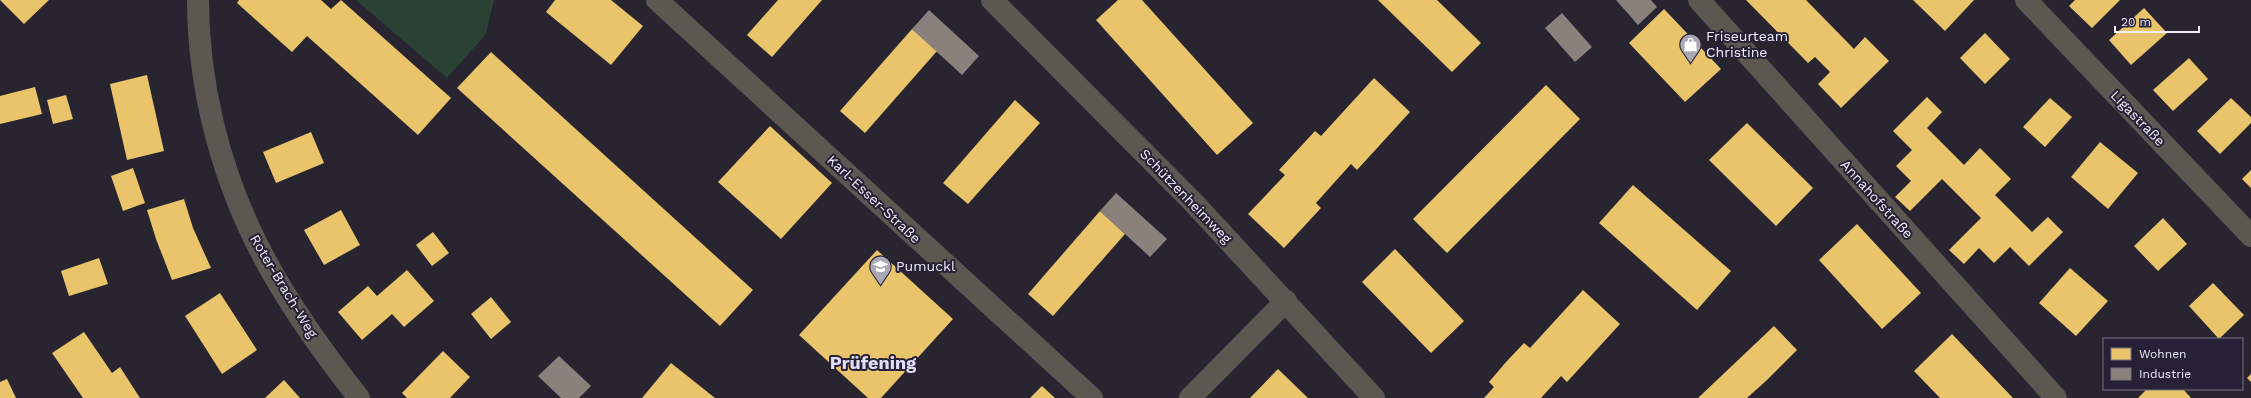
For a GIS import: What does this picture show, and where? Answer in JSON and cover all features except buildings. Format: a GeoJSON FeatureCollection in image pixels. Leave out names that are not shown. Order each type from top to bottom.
{"type":"FeatureCollection","features":[{"type":"Feature","properties":{"kind":"street","name":"Roter-Brach-Weg"},"geometry":{"type":"LineString","coordinates":[[198,0],[198,34],[211,113],[229,178],[256,242],[290,301],[336,369],[359,398]]}},
{"type":"Feature","properties":{"kind":"street","name":"Karl-Esser-Straße"},"geometry":{"type":"LineString","coordinates":[[657,0],[1092,398]]}},
{"type":"Feature","properties":{"kind":"street","name":"Schützenheimweg"},"geometry":{"type":"LineString","coordinates":[[992,0],[1192,201],[1374,398]]}},
{"type":"Feature","properties":{"kind":"street","name":"Annahofstraße"},"geometry":{"type":"LineString","coordinates":[[1699,0],[2056,398]]}},
{"type":"Feature","properties":{"kind":"street","name":"Ligastraße"},"geometry":{"type":"LineString","coordinates":[[2026,0],[2251,236]]}},
{"type":"Feature","properties":{"kind":"street"},"geometry":{"type":"LineString","coordinates":[[1190,398],[1286,301]]}},
{"type":"Feature","properties":{"kind":"green space"},"geometry":{"type":"Polygon","coordinates":[[[356,0],[494,0],[486,34],[447,78],[356,0]]]}},
{"type":"Feature","properties":{"kind":"place","name":"Friseurteam Christine"},"geometry":{"type":"Point","coordinates":[1690,64]}},
{"type":"Feature","properties":{"kind":"place","name":"Pumuckl"},"geometry":{"type":"Point","coordinates":[881,286]}},
{"type":"Feature","properties":{"kind":"district","name":"Prüfening"},"geometry":{"type":"Point","coordinates":[873,362]}}]}
